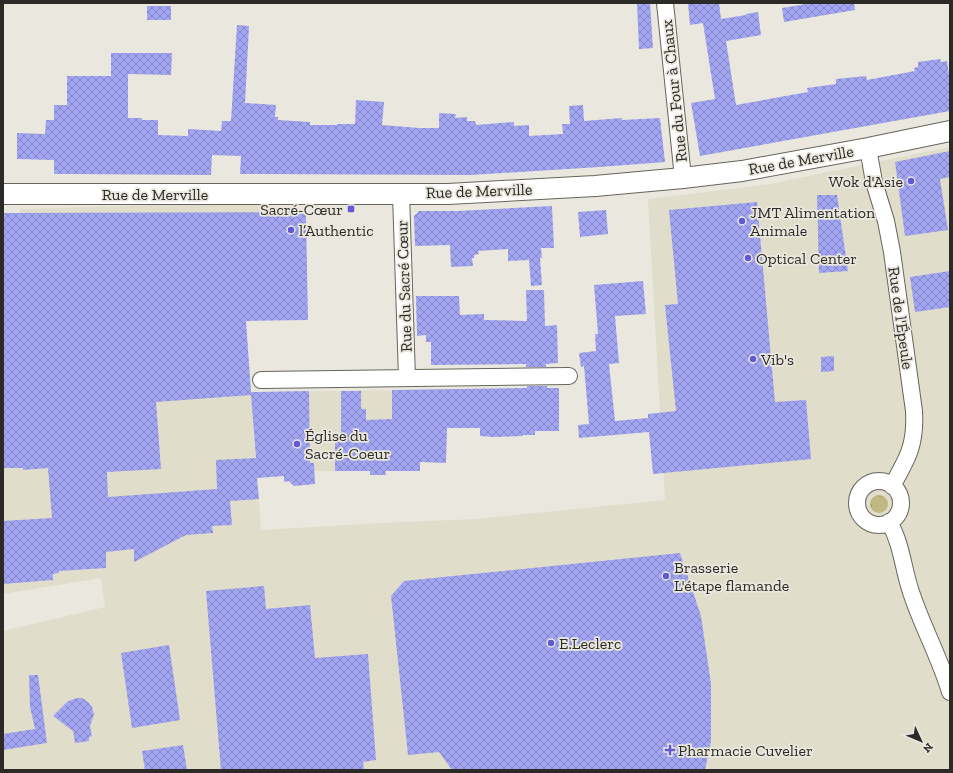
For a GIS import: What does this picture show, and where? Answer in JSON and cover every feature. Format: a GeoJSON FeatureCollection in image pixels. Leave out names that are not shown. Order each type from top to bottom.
{"type":"FeatureCollection","features":[{"type":"Feature","properties":{"kind":"street","name":"Rue du Four à Chaux"},"geometry":{"type":"LineString","coordinates":[[665,3],[683,178]]}},
{"type":"Feature","properties":{"kind":"street","name":"Rue de Merville"},"geometry":{"type":"LineString","coordinates":[[3,194],[448,194],[559,188],[683,178],[742,171],[868,148],[950,131]]}},
{"type":"Feature","properties":{"kind":"street","name":"Rue de l'Épeule"},"geometry":{"type":"LineString","coordinates":[[868,148],[874,182],[884,214],[891,245],[914,411],[914,429],[911,450],[892,486]]}},
{"type":"Feature","properties":{"kind":"street","name":"Rue du Sacré Cœur"},"geometry":{"type":"LineString","coordinates":[[402,194],[407,378]]}},
{"type":"Feature","properties":{"kind":"street"},"geometry":{"type":"LineString","coordinates":[[261,380],[569,376]]}},
{"type":"Feature","properties":{"kind":"street"},"geometry":{"type":"LineString","coordinates":[[881,482],[892,486],[899,494],[900,506],[897,515],[890,522],[879,525],[872,524],[865,520],[858,511],[857,500],[861,490],[870,483],[881,482]]}},
{"type":"Feature","properties":{"kind":"street"},"geometry":{"type":"LineString","coordinates":[[890,522],[898,541],[907,579],[914,600],[950,692]]}},
{"type":"Feature","properties":{"kind":"shaded area"},"geometry":{"type":"Polygon","coordinates":[[[950,147],[950,770],[3,770],[3,631],[105,607],[101,578],[3,594],[3,468],[22,468],[28,320],[20,209],[266,202],[267,258],[241,261],[261,530],[475,519],[665,500],[648,199],[770,184],[950,147]]]}},
{"type":"Feature","properties":{"kind":"shaded area"},"geometry":{"type":"Polygon","coordinates":[[[418,390],[420,471],[310,471],[309,391],[418,390]]]}},
{"type":"Feature","properties":{"kind":"green space"},"geometry":{"type":"Polygon","coordinates":[[[879,495],[885,498],[888,504],[885,510],[879,513],[873,510],[870,504],[873,498],[879,495]]]}},
{"type":"Feature","properties":{"kind":"building"},"geometry":{"type":"Polygon","coordinates":[[[637,3],[650,3],[653,48],[639,49],[637,3]]]}},
{"type":"Feature","properties":{"kind":"building"},"geometry":{"type":"Polygon","coordinates":[[[688,3],[719,3],[721,19],[758,12],[761,35],[726,41],[736,105],[808,92],[807,88],[836,84],[836,79],[866,76],[867,80],[915,71],[914,68],[918,67],[918,62],[940,59],[941,62],[947,61],[950,82],[950,111],[700,156],[691,103],[715,99],[703,23],[690,25],[688,3]]]}},
{"type":"Feature","properties":{"kind":"building"},"geometry":{"type":"Polygon","coordinates":[[[812,3],[854,3],[855,10],[784,22],[782,8],[812,3]]]}},
{"type":"Feature","properties":{"kind":"building"},"geometry":{"type":"Polygon","coordinates":[[[147,6],[171,6],[171,20],[147,20],[147,6]]]}},
{"type":"Feature","properties":{"kind":"building"},"geometry":{"type":"Polygon","coordinates":[[[237,25],[249,26],[245,103],[276,105],[275,117],[278,117],[278,120],[310,122],[310,125],[355,124],[356,100],[384,102],[382,125],[439,128],[439,113],[456,114],[455,118],[467,117],[467,121],[475,121],[476,125],[514,122],[514,126],[529,125],[529,136],[563,134],[562,124],[570,124],[569,106],[583,105],[584,121],[622,118],[622,120],[660,118],[665,162],[470,175],[240,174],[241,156],[212,155],[211,175],[54,174],[54,160],[17,159],[17,133],[45,134],[46,120],[54,120],[54,105],[67,105],[67,76],[111,76],[111,53],[172,53],[171,75],[128,74],[128,118],[158,120],[158,135],[188,136],[188,129],[221,131],[222,121],[231,121],[237,25]]]}},
{"type":"Feature","properties":{"kind":"building"},"geometry":{"type":"Polygon","coordinates":[[[950,151],[950,177],[940,179],[948,230],[905,236],[895,162],[950,151]]]}},
{"type":"Feature","properties":{"kind":"building"},"geometry":{"type":"Polygon","coordinates":[[[817,195],[837,195],[848,271],[819,273],[817,195]]]}},
{"type":"Feature","properties":{"kind":"building"},"geometry":{"type":"Polygon","coordinates":[[[757,202],[775,402],[806,400],[811,459],[653,474],[649,432],[579,438],[578,425],[589,424],[584,366],[581,367],[579,353],[596,351],[595,334],[598,334],[594,285],[643,281],[646,314],[615,316],[619,363],[609,364],[615,421],[648,418],[648,414],[676,411],[665,305],[678,304],[669,210],[757,202]]]}},
{"type":"Feature","properties":{"kind":"building"},"geometry":{"type":"Polygon","coordinates":[[[552,206],[554,248],[541,248],[542,258],[540,258],[542,285],[531,286],[529,260],[508,261],[508,249],[478,251],[479,254],[474,255],[474,258],[472,258],[473,266],[451,267],[450,245],[415,246],[414,216],[419,211],[458,211],[552,206]]]}},
{"type":"Feature","properties":{"kind":"building"},"geometry":{"type":"Polygon","coordinates":[[[606,210],[608,234],[580,237],[578,212],[606,210]]]}},
{"type":"Feature","properties":{"kind":"building"},"geometry":{"type":"Polygon","coordinates":[[[302,212],[306,216],[308,320],[246,321],[251,392],[309,391],[310,463],[314,463],[315,484],[294,486],[289,481],[284,482],[284,476],[257,478],[259,499],[230,501],[232,525],[212,526],[213,533],[186,535],[134,562],[134,549],[106,552],[106,568],[59,571],[59,573],[53,574],[53,580],[3,584],[3,521],[52,518],[48,468],[23,470],[23,468],[3,468],[3,213],[302,212]],[[251,395],[156,402],[161,469],[107,472],[108,497],[217,489],[216,460],[256,458],[251,395]]]}},
{"type":"Feature","properties":{"kind":"building"},"geometry":{"type":"Polygon","coordinates":[[[950,271],[950,307],[915,312],[910,277],[950,271]]]}},
{"type":"Feature","properties":{"kind":"building"},"geometry":{"type":"Polygon","coordinates":[[[526,290],[544,290],[545,326],[557,325],[558,363],[546,364],[546,367],[526,367],[526,364],[431,365],[431,342],[426,342],[426,335],[417,336],[416,296],[459,296],[460,315],[484,314],[484,320],[527,321],[526,290]]]}},
{"type":"Feature","properties":{"kind":"building"},"geometry":{"type":"Polygon","coordinates":[[[834,356],[834,371],[821,372],[821,357],[834,356]]]}},
{"type":"Feature","properties":{"kind":"building"},"geometry":{"type":"Polygon","coordinates":[[[527,386],[547,386],[547,388],[559,388],[559,431],[535,431],[535,435],[494,437],[480,436],[480,428],[447,428],[446,463],[420,462],[420,471],[385,471],[386,475],[370,475],[370,471],[335,471],[335,435],[341,435],[341,391],[361,391],[361,409],[366,409],[366,420],[392,419],[392,390],[527,388],[527,386]]]}},
{"type":"Feature","properties":{"kind":"building","name":"E.Leclerc"},"geometry":{"type":"Polygon","coordinates":[[[680,553],[701,616],[711,684],[711,741],[705,770],[452,770],[439,752],[408,755],[391,596],[404,581],[680,553]]]}},
{"type":"Feature","properties":{"kind":"building"},"geometry":{"type":"Polygon","coordinates":[[[264,586],[266,609],[310,605],[315,658],[368,654],[376,760],[363,762],[364,770],[221,770],[206,591],[264,586]]]}},
{"type":"Feature","properties":{"kind":"building"},"geometry":{"type":"Polygon","coordinates":[[[169,645],[180,720],[132,728],[121,653],[169,645]]]}},
{"type":"Feature","properties":{"kind":"building"},"geometry":{"type":"Polygon","coordinates":[[[29,675],[38,675],[47,743],[3,750],[3,734],[35,729],[30,707],[29,675]]]}},
{"type":"Feature","properties":{"kind":"building"},"geometry":{"type":"Polygon","coordinates":[[[82,698],[88,702],[92,707],[94,714],[90,726],[92,736],[89,737],[89,741],[75,743],[73,731],[53,716],[68,701],[82,698]]]}},
{"type":"Feature","properties":{"kind":"building"},"geometry":{"type":"Polygon","coordinates":[[[183,745],[187,770],[145,770],[142,751],[183,745]]]}},
{"type":"Feature","properties":{"kind":"place","name":"Wok d'Asie"},"geometry":{"type":"Point","coordinates":[911,181]}},
{"type":"Feature","properties":{"kind":"place","name":"Sacré-Cœur"},"geometry":{"type":"Point","coordinates":[351,209]}},
{"type":"Feature","properties":{"kind":"place","name":"JMT Alimentation Animale"},"geometry":{"type":"Point","coordinates":[742,221]}},
{"type":"Feature","properties":{"kind":"place","name":"l’Authentic"},"geometry":{"type":"Point","coordinates":[291,230]}},
{"type":"Feature","properties":{"kind":"place","name":"Optical Center"},"geometry":{"type":"Point","coordinates":[748,258]}},
{"type":"Feature","properties":{"kind":"place","name":"Vib's"},"geometry":{"type":"Point","coordinates":[753,359]}},
{"type":"Feature","properties":{"kind":"place","name":"Église du Sacré-Coeur"},"geometry":{"type":"Point","coordinates":[297,444]}},
{"type":"Feature","properties":{"kind":"place","name":"Brasserie L'étape flamande"},"geometry":{"type":"Point","coordinates":[666,576]}},
{"type":"Feature","properties":{"kind":"place","name":"E.Leclerc"},"geometry":{"type":"Point","coordinates":[551,643]}},
{"type":"Feature","properties":{"kind":"place","name":"Pharmacie Cuvelier"},"geometry":{"type":"Point","coordinates":[670,750]}}]}
